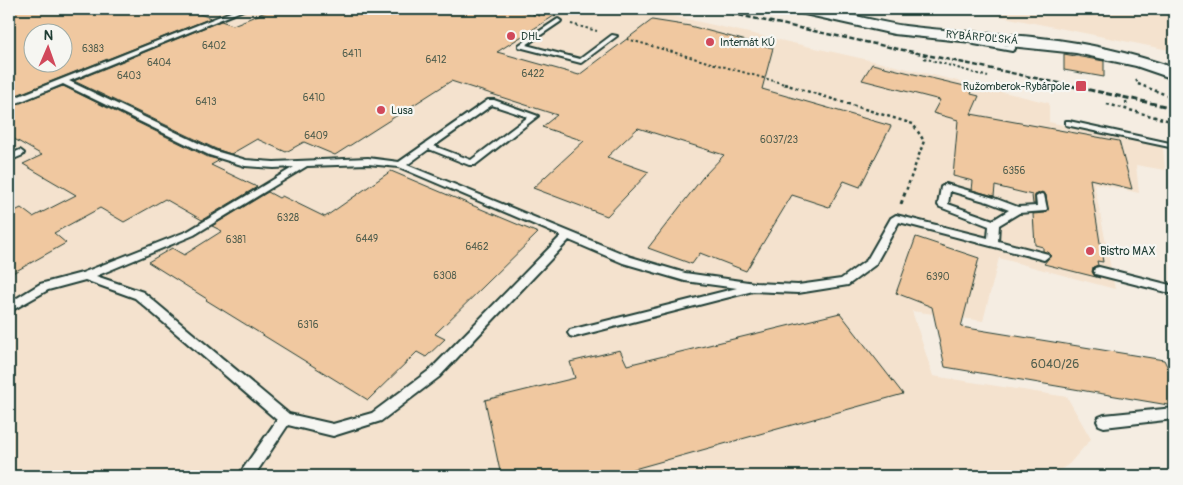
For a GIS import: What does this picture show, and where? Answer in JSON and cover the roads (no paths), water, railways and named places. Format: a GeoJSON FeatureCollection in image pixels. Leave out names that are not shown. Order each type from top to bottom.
{"type":"FeatureCollection","features":[{"type":"Feature","properties":{"kind":"street","name":"RYBÁRPOĽSKÁ"},"geometry":{"type":"LineString","coordinates":[[800,9],[891,28],[1013,39],[1080,48],[1129,58],[1169,72]]}},
{"type":"Feature","properties":{"kind":"lane"},"geometry":{"type":"LineString","coordinates":[[9,103],[240,9]]}},
{"type":"Feature","properties":{"kind":"lane"},"geometry":{"type":"LineString","coordinates":[[558,21],[521,46],[581,61],[614,36]]}},
{"type":"Feature","properties":{"kind":"lane"},"geometry":{"type":"LineString","coordinates":[[63,81],[212,153],[245,163],[274,165],[368,161],[401,165],[627,260],[685,277],[755,287],[798,290],[844,282],[871,262],[896,218],[1044,256]]}},
{"type":"Feature","properties":{"kind":"lane"},"geometry":{"type":"LineString","coordinates":[[401,165],[428,146],[491,102],[534,116],[472,163],[428,146]]}},
{"type":"Feature","properties":{"kind":"lane"},"geometry":{"type":"LineString","coordinates":[[1069,123],[1174,146]]}},
{"type":"Feature","properties":{"kind":"lane"},"geometry":{"type":"LineString","coordinates":[[9,158],[20,153]]}},
{"type":"Feature","properties":{"kind":"lane"},"geometry":{"type":"LineString","coordinates":[[9,308],[44,287],[85,276],[191,233],[306,163]]}},
{"type":"Feature","properties":{"kind":"lane"},"geometry":{"type":"LineString","coordinates":[[994,224],[944,205],[946,187],[991,200],[1017,210],[1042,209],[1041,197]]}},
{"type":"Feature","properties":{"kind":"lane"},"geometry":{"type":"LineString","coordinates":[[994,224],[1017,210]]}},
{"type":"Feature","properties":{"kind":"lane"},"geometry":{"type":"LineString","coordinates":[[993,243],[994,224]]}},
{"type":"Feature","properties":{"kind":"lane"},"geometry":{"type":"LineString","coordinates":[[85,276],[139,295],[285,418],[333,430],[376,417],[435,373],[568,235]]}},
{"type":"Feature","properties":{"kind":"lane"},"geometry":{"type":"LineString","coordinates":[[1099,270],[1174,290]]}},
{"type":"Feature","properties":{"kind":"lane"},"geometry":{"type":"LineString","coordinates":[[574,333],[755,287]]}},
{"type":"Feature","properties":{"kind":"lane"},"geometry":{"type":"LineString","coordinates":[[1104,421],[1174,413]]}},
{"type":"Feature","properties":{"kind":"lane"},"geometry":{"type":"LineString","coordinates":[[245,476],[285,418]]}},
{"type":"Feature","properties":{"kind":"railway"},"geometry":{"type":"LineString","coordinates":[[710,9],[1068,85]]}},
{"type":"Feature","properties":{"kind":"railway"},"geometry":{"type":"LineString","coordinates":[[1062,84],[1174,108]]}},
{"type":"Feature","properties":{"kind":"place","name":"DHL"},"geometry":{"type":"Point","coordinates":[511,36]}},
{"type":"Feature","properties":{"kind":"place","name":"Internát KÚ"},"geometry":{"type":"Point","coordinates":[710,42]}},
{"type":"Feature","properties":{"kind":"place","name":"Ružomberok-Rybárpole"},"geometry":{"type":"Point","coordinates":[1081,86]}},
{"type":"Feature","properties":{"kind":"place","name":"Lusa"},"geometry":{"type":"Point","coordinates":[381,110]}},
{"type":"Feature","properties":{"kind":"place","name":"Bistro MAX"},"geometry":{"type":"Point","coordinates":[1090,251]}}]}
